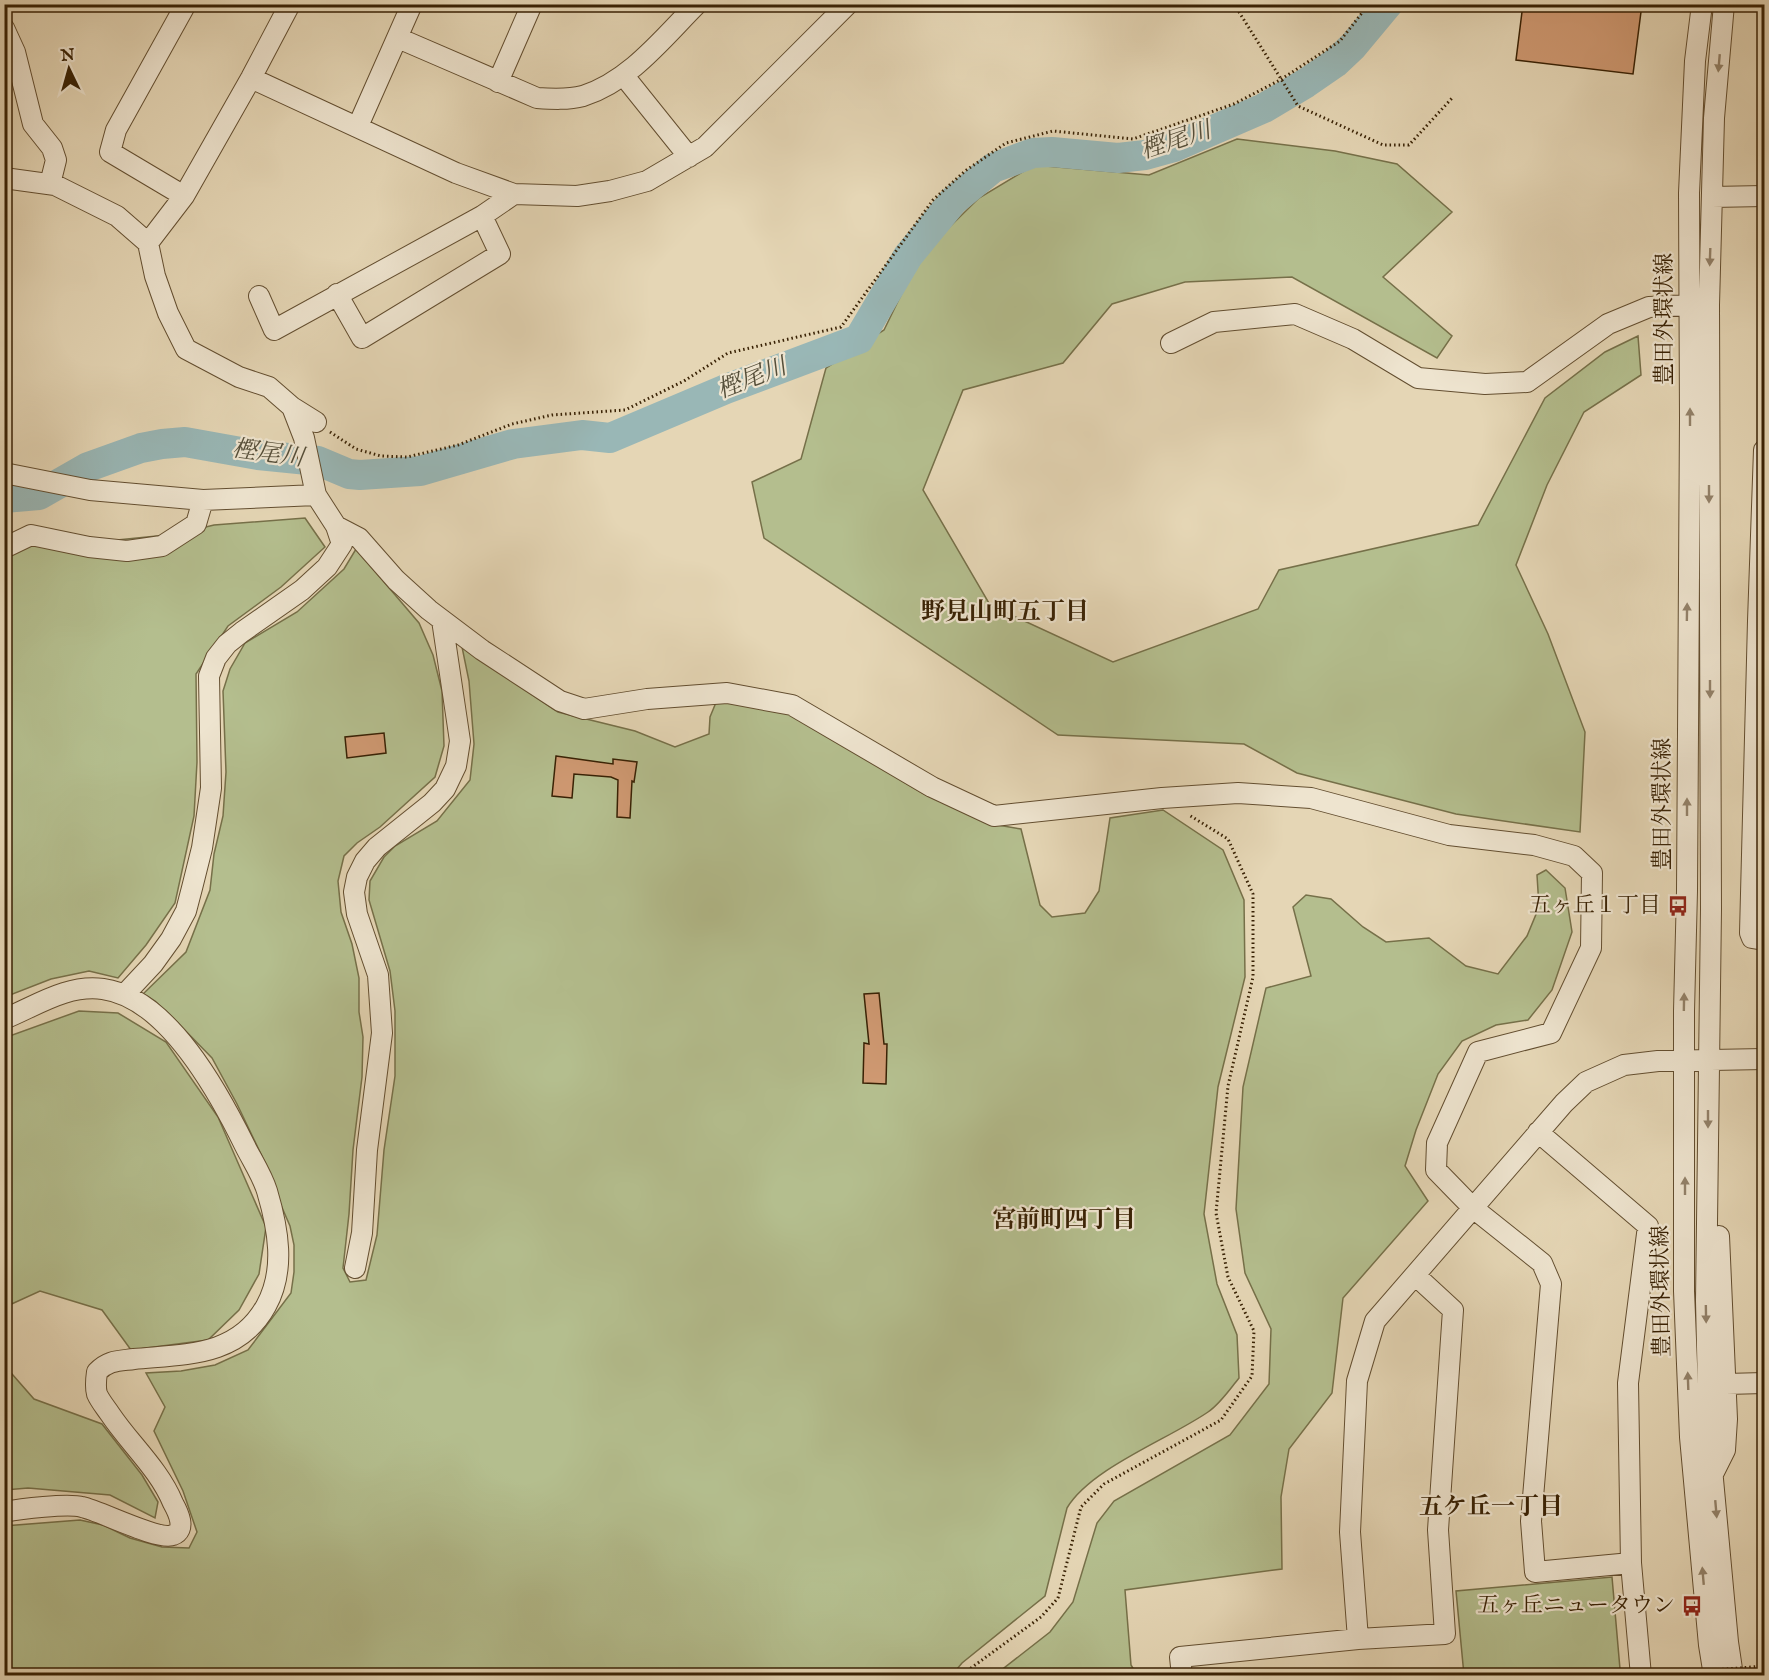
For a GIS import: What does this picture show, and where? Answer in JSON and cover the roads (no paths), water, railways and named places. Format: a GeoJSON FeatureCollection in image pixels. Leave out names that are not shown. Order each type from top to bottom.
{"type":"FeatureCollection","features":[{"type":"Feature","properties":{"kind":"street"},"geometry":{"type":"LineString","coordinates":[[184,196],[111,152],[116,130],[186,4]]}},
{"type":"Feature","properties":{"kind":"street"},"geometry":{"type":"LineString","coordinates":[[148,243],[184,196],[290,4]]}},
{"type":"Feature","properties":{"kind":"street"},"geometry":{"type":"LineString","coordinates":[[358,126],[412,4]]}},
{"type":"Feature","properties":{"kind":"street"},"geometry":{"type":"LineString","coordinates":[[498,82],[531,4]]}},
{"type":"Feature","properties":{"kind":"street"},"geometry":{"type":"LineString","coordinates":[[398,38],[537,98],[559,99],[581,96],[624,76],[696,4]]}},
{"type":"Feature","properties":{"kind":"street"},"geometry":{"type":"LineString","coordinates":[[251,78],[456,173],[513,194],[577,196],[646,182],[705,147],[848,4]]}},
{"type":"Feature","properties":{"kind":"street","name":"豊田外環状線"},"geometry":{"type":"LineString","coordinates":[[1702,4],[1695,61],[1689,194],[1690,417],[1684,1291],[1690,1437],[1709,1645],[1714,1676]]}},
{"type":"Feature","properties":{"kind":"street","name":"豊田外環状線"},"geometry":{"type":"LineString","coordinates":[[1724,4],[1714,118],[1709,305],[1711,909],[1707,1346],[1709,1436],[1733,1676]]}},
{"type":"Feature","properties":{"kind":"street"},"geometry":{"type":"LineString","coordinates":[[4,28],[15,52],[33,124],[52,148],[56,160],[50,184]]}},
{"type":"Feature","properties":{"kind":"street"},"geometry":{"type":"LineString","coordinates":[[624,76],[689,157]]}},
{"type":"Feature","properties":{"kind":"street"},"geometry":{"type":"LineString","coordinates":[[4,178],[50,184],[117,216],[148,243],[155,276],[168,313],[186,349],[239,377],[269,387],[292,407],[316,422]]}},
{"type":"Feature","properties":{"kind":"street"},"geometry":{"type":"LineString","coordinates":[[259,297],[274,330],[482,216],[513,194]]}},
{"type":"Feature","properties":{"kind":"street"},"geometry":{"type":"LineString","coordinates":[[1712,197],[1764,196]]}},
{"type":"Feature","properties":{"kind":"street"},"geometry":{"type":"LineString","coordinates":[[338,294],[362,338],[500,254],[482,216]]}},
{"type":"Feature","properties":{"kind":"street"},"geometry":{"type":"LineString","coordinates":[[1171,343],[1214,322],[1295,314],[1353,339],[1418,378],[1485,384],[1527,382],[1608,324],[1649,308],[1689,305]]}},
{"type":"Feature","properties":{"kind":"street"},"geometry":{"type":"LineString","coordinates":[[124,995],[153,964],[171,939],[186,911],[202,848],[211,788],[209,676],[216,658],[227,644],[242,632],[302,590],[327,567],[342,544],[336,525],[316,495],[304,438],[292,407]]}},
{"type":"Feature","properties":{"kind":"street"},"geometry":{"type":"LineString","coordinates":[[1764,450],[1758,836],[1750,933],[1752,938],[1764,940]]}},
{"type":"Feature","properties":{"kind":"street"},"geometry":{"type":"LineString","coordinates":[[4,473],[90,490],[203,500],[316,495]]}},
{"type":"Feature","properties":{"kind":"street"},"geometry":{"type":"LineString","coordinates":[[4,548],[32,535],[88,547],[128,551],[162,546],[196,524],[203,500]]}},
{"type":"Feature","properties":{"kind":"street"},"geometry":{"type":"LineString","coordinates":[[336,525],[359,538],[396,580],[442,620],[482,650],[560,701],[584,709],[646,699],[727,693],[792,705],[932,787],[994,816],[1162,798],[1238,793],[1311,798],[1449,835],[1534,844],[1574,856],[1592,873],[1591,948],[1551,1033],[1478,1052],[1437,1143],[1436,1170],[1473,1208],[1542,1263],[1551,1284],[1531,1521],[1535,1572],[1631,1563]]}},
{"type":"Feature","properties":{"kind":"street"},"geometry":{"type":"LineString","coordinates":[[355,1268],[362,1233],[366,1150],[382,1033],[378,975],[357,914],[354,892],[357,877],[365,861],[377,847],[432,803],[445,789],[456,765],[460,741],[442,620]]}},
{"type":"Feature","properties":{"kind":"street"},"geometry":{"type":"LineString","coordinates":[[4,1019],[55,995],[91,989],[104,989],[124,995],[150,1009],[196,1062],[226,1108],[266,1188],[278,1242],[278,1269],[267,1305],[245,1333],[231,1343],[200,1352],[110,1362],[97,1372],[95,1383],[98,1395],[115,1422],[152,1468],[173,1501],[180,1521],[180,1529],[176,1533],[172,1536],[153,1533],[80,1506],[4,1512]]}},
{"type":"Feature","properties":{"kind":"street"},"geometry":{"type":"LineString","coordinates":[[1358,1640],[1350,1532],[1357,1381],[1375,1321],[1538,1132],[1586,1082],[1624,1065],[1658,1061],[1764,1059]]}},
{"type":"Feature","properties":{"kind":"street"},"geometry":{"type":"LineString","coordinates":[[1538,1132],[1648,1226],[1628,1383],[1631,1563],[1641,1676]]}},
{"type":"Feature","properties":{"kind":"street"},"geometry":{"type":"LineString","coordinates":[[1707,1200],[1718,1225],[1727,1419],[1725,1450],[1713,1476]]}},
{"type":"Feature","properties":{"kind":"street"},"geometry":{"type":"LineString","coordinates":[[1182,1676],[1180,1657],[1445,1634],[1438,1530],[1453,1310],[1416,1276]]}},
{"type":"Feature","properties":{"kind":"street"},"geometry":{"type":"LineString","coordinates":[[1726,1384],[1764,1383]]}},
{"type":"Feature","properties":{"kind":"waterway","name":"樫尾川"},"geometry":{"type":"LineString","coordinates":[[4,498],[39,495],[88,467],[141,448],[162,444],[185,442],[258,455],[318,461],[349,474],[360,475],[420,471],[513,444],[582,435],[610,438],[726,389],[859,339],[908,256],[953,201],[993,168],[1033,153],[1052,152],[1118,158],[1145,155],[1174,147],[1264,108],[1306,83],[1335,63],[1353,46],[1388,4]]}},
{"type":"Feature","properties":{"kind":"place","name":"五ヶ丘１丁目"},"geometry":{"type":"Point","coordinates":[1678,906]}},
{"type":"Feature","properties":{"kind":"place","name":"五ヶ丘ニュータウン"},"geometry":{"type":"Point","coordinates":[1692,1606]}},
{"type":"Feature","properties":{"kind":"district","name":"野見山町五丁目"},"geometry":{"type":"Point","coordinates":[1005,612]}},
{"type":"Feature","properties":{"kind":"district","name":"宮前町四丁目"},"geometry":{"type":"Point","coordinates":[1064,1220]}},
{"type":"Feature","properties":{"kind":"district","name":"五ケ丘一丁目"},"geometry":{"type":"Point","coordinates":[1491,1507]}}]}
